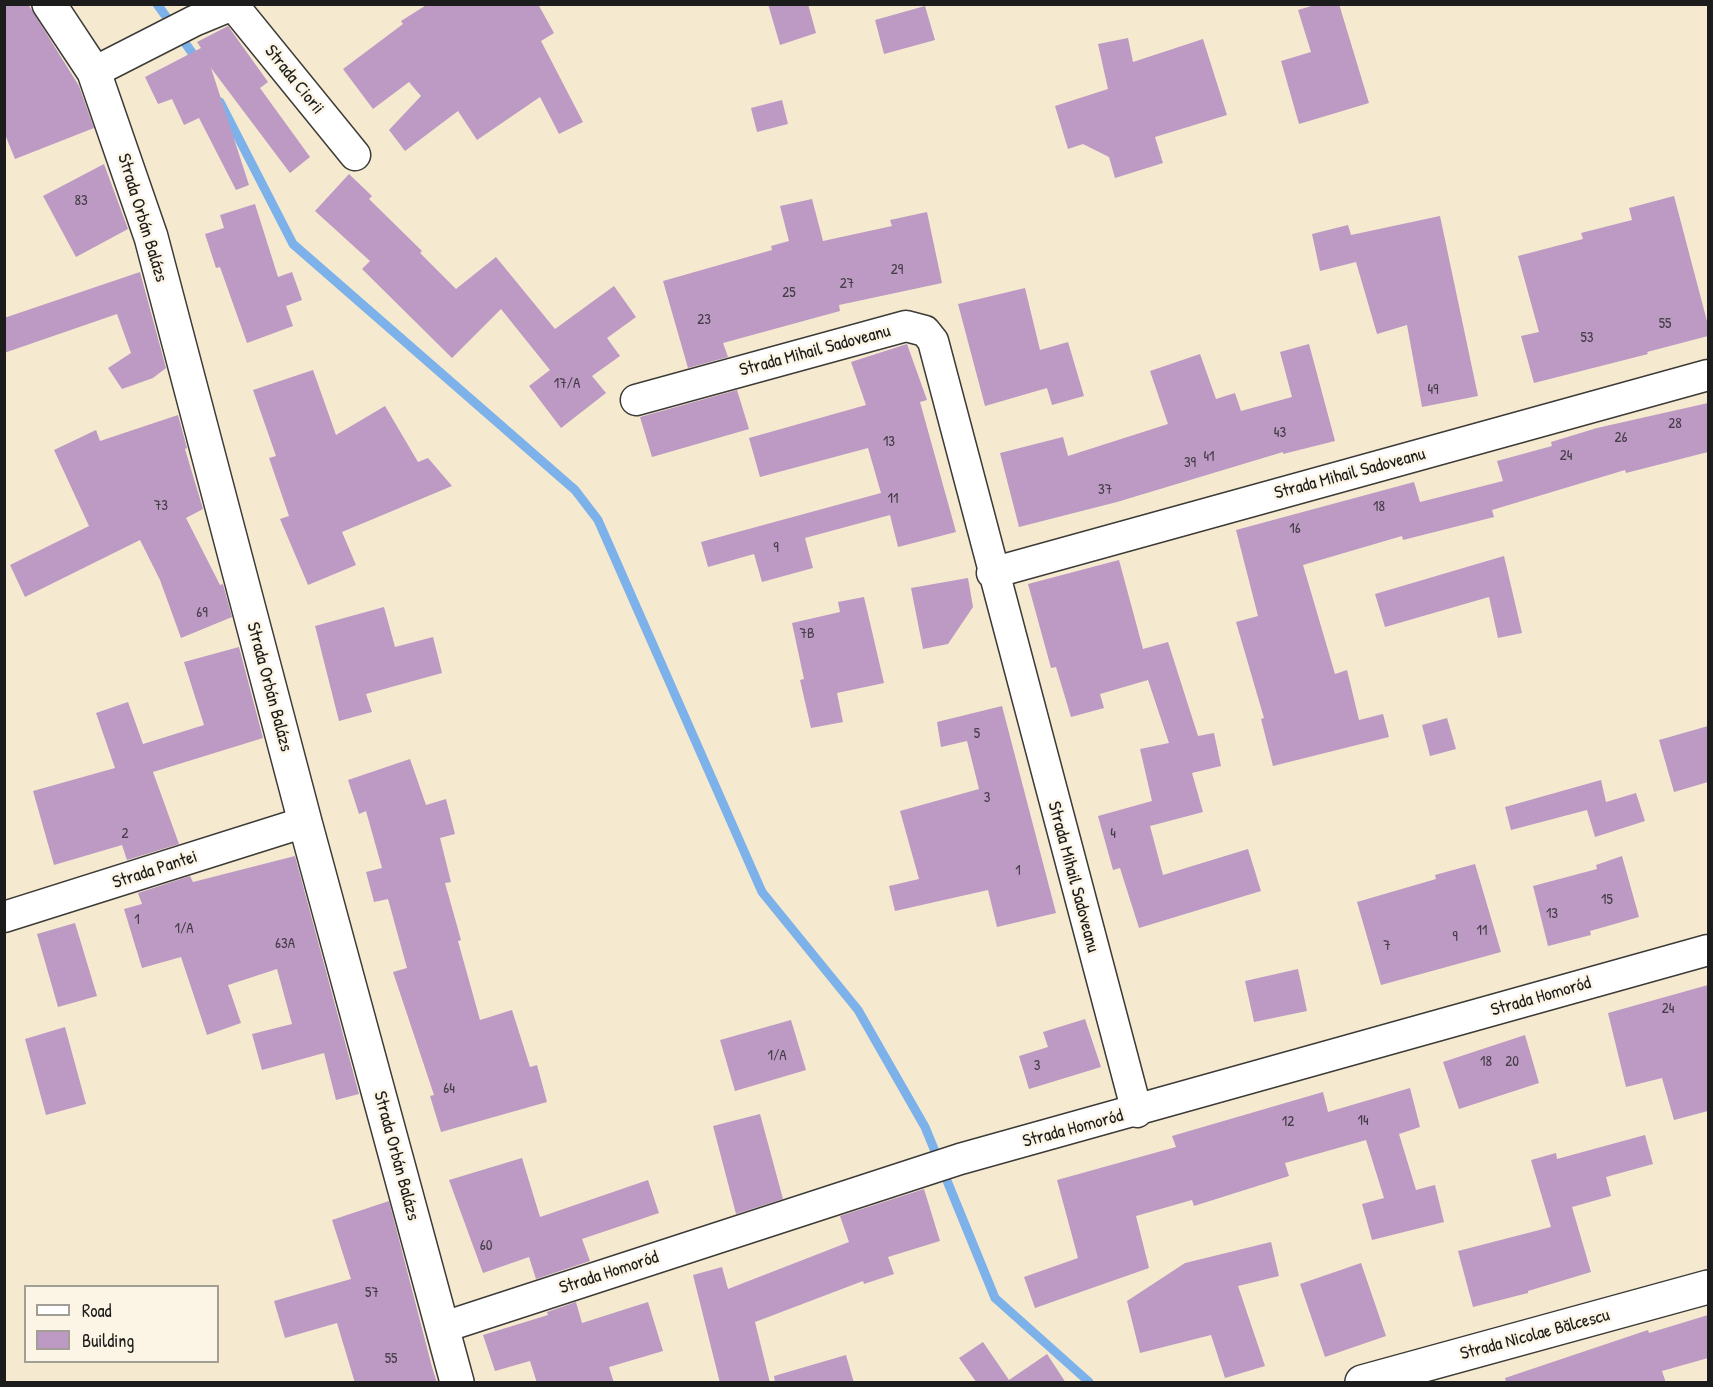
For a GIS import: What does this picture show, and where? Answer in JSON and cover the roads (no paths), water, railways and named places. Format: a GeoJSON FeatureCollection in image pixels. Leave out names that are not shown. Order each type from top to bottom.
{"type":"FeatureCollection","features":[{"type":"Feature","properties":{"kind":"main road","name":"Strada Orbán Balázs"},"geometry":{"type":"LineString","coordinates":[[49,4],[94,72],[151,237],[305,822],[444,1327],[457,1383]]}},
{"type":"Feature","properties":{"kind":"main road","name":"Strada Nicolae Bălcescu"},"geometry":{"type":"LineString","coordinates":[[1362,1383],[1708,1287]]}},
{"type":"Feature","properties":{"kind":"street"},"geometry":{"type":"LineString","coordinates":[[94,72],[194,21],[234,5]]}},
{"type":"Feature","properties":{"kind":"street","name":"Strada Ciorii"},"geometry":{"type":"LineString","coordinates":[[234,5],[355,154]]}},
{"type":"Feature","properties":{"kind":"street","name":"Strada Mihail Sadoveanu"},"geometry":{"type":"LineString","coordinates":[[636,400],[906,326],[925,331],[933,341],[992,573],[1137,1112]]}},
{"type":"Feature","properties":{"kind":"street","name":"Strada Mihail Sadoveanu"},"geometry":{"type":"LineString","coordinates":[[992,573],[1708,375]]}},
{"type":"Feature","properties":{"kind":"street","name":"Strada Pantei"},"geometry":{"type":"LineString","coordinates":[[4,917],[305,822]]}},
{"type":"Feature","properties":{"kind":"street","name":"Strada Homoród"},"geometry":{"type":"LineString","coordinates":[[444,1327],[960,1159],[1137,1112],[1708,950]]}},
{"type":"Feature","properties":{"kind":"waterway"},"geometry":{"type":"LineString","coordinates":[[157,4],[198,61]]}},
{"type":"Feature","properties":{"kind":"waterway"},"geometry":{"type":"LineString","coordinates":[[220,102],[293,244],[575,490],[598,520],[762,892],[858,1010],[925,1127],[995,1298],[1089,1382]]}}]}
